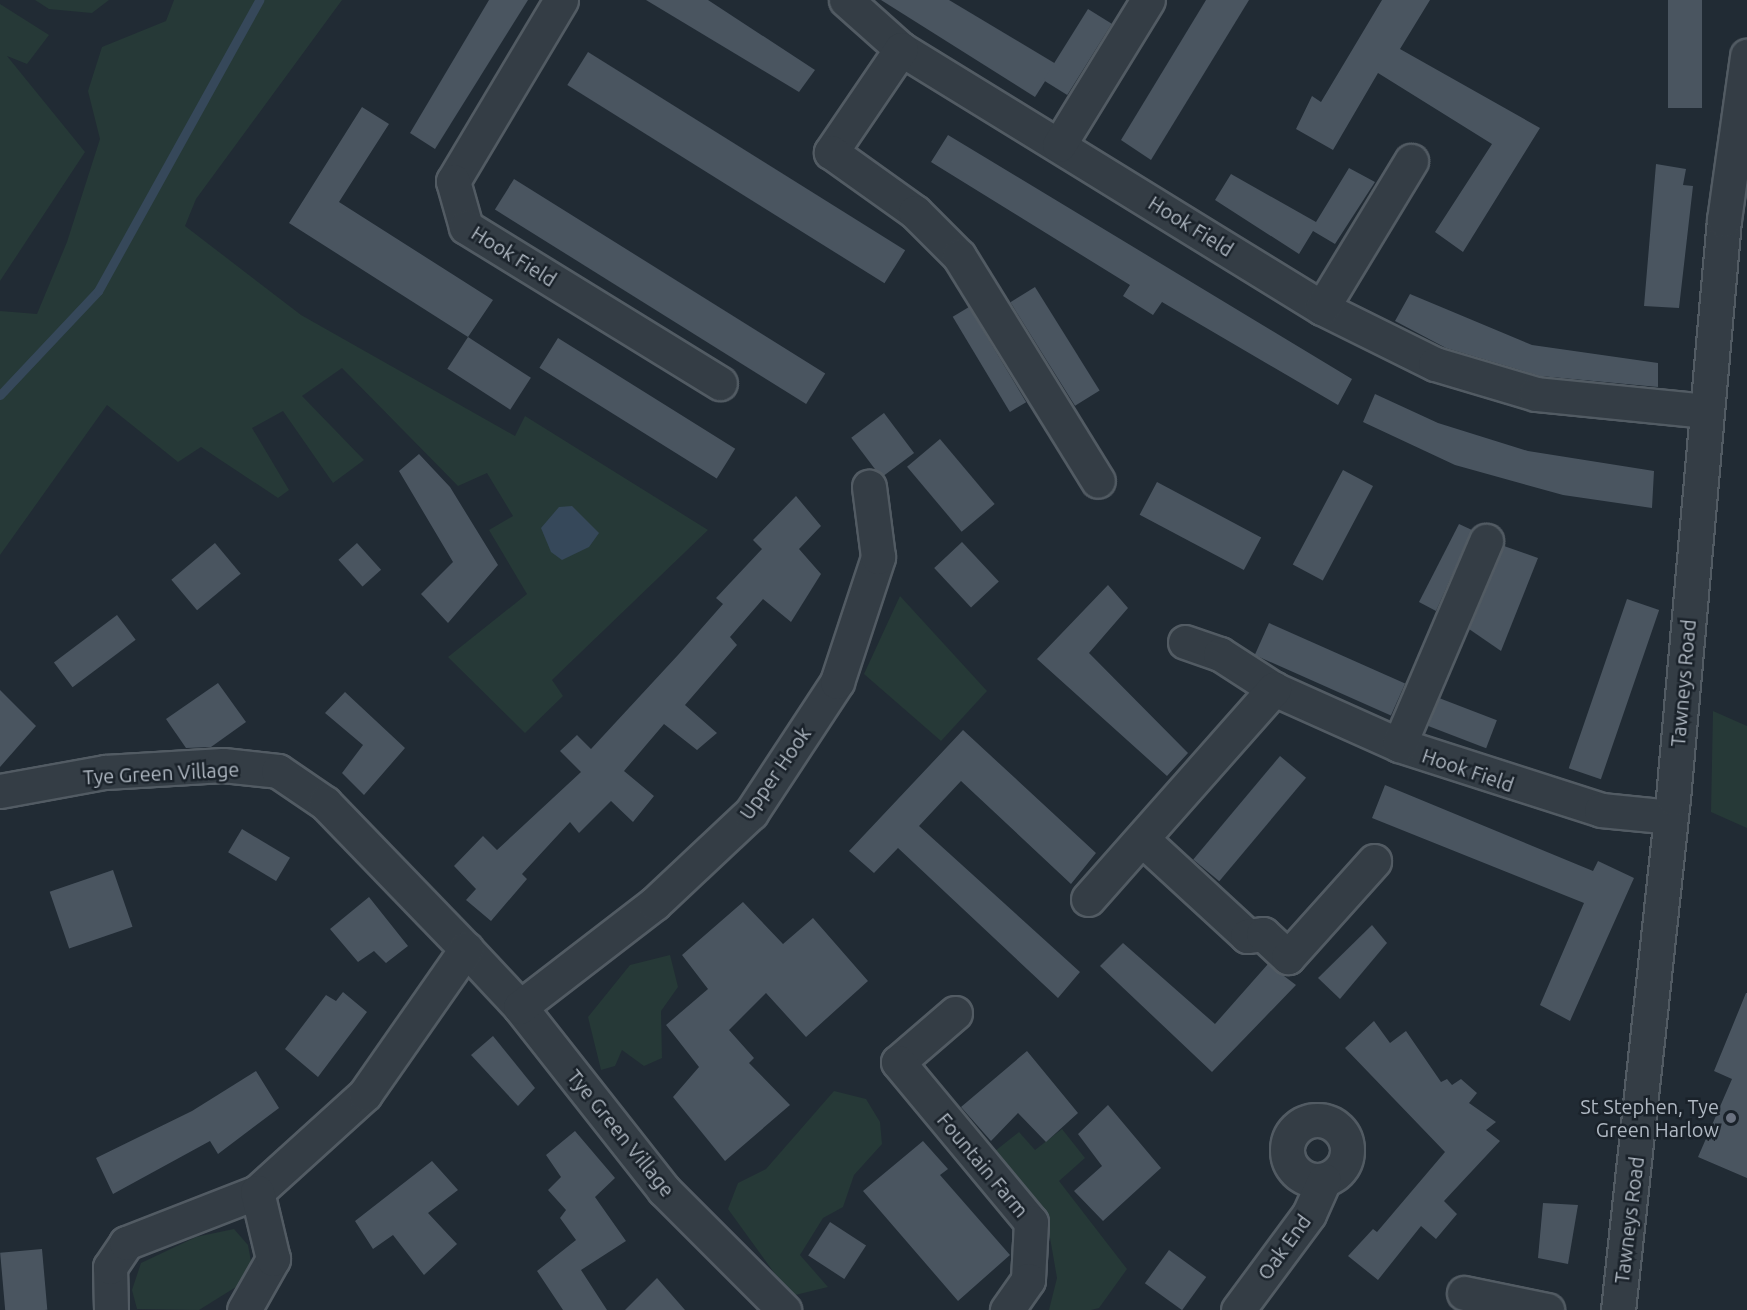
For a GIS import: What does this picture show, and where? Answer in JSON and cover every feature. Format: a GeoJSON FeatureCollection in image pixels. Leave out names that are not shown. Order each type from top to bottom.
{"type":"FeatureCollection","features":[{"type":"Feature","properties":{"kind":"street","name":"Hook Field"},"geometry":{"type":"LineString","coordinates":[[561,0],[453,182],[466,227],[720,383]]}},
{"type":"Feature","properties":{"kind":"street","name":"Hook Field"},"geometry":{"type":"LineString","coordinates":[[846,0],[901,49],[1322,308],[1436,364],[1536,394],[1705,411]]}},
{"type":"Feature","properties":{"kind":"street"},"geometry":{"type":"LineString","coordinates":[[1059,145],[1148,0]]}},
{"type":"Feature","properties":{"kind":"street"},"geometry":{"type":"LineString","coordinates":[[901,49],[831,152],[915,212],[959,256],[1098,481]]}},
{"type":"Feature","properties":{"kind":"street","name":"Tawneys Road"},"geometry":{"type":"LineString","coordinates":[[1618,1310],[1671,817],[1705,411],[1736,221],[1747,56]]}},
{"type":"Feature","properties":{"kind":"street"},"geometry":{"type":"LineString","coordinates":[[1322,308],[1411,161]]}},
{"type":"Feature","properties":{"kind":"street","name":"Upper Hook"},"geometry":{"type":"LineString","coordinates":[[520,1007],[655,903],[751,813],[837,682],[878,556],[869,487]]}},
{"type":"Feature","properties":{"kind":"street"},"geometry":{"type":"LineString","coordinates":[[1399,745],[1486,541]]}},
{"type":"Feature","properties":{"kind":"street","name":"Hook Field"},"geometry":{"type":"LineString","coordinates":[[1185,642],[1221,654],[1274,689],[1399,745],[1601,810],[1671,817]]}},
{"type":"Feature","properties":{"kind":"street"},"geometry":{"type":"LineString","coordinates":[[1088,899],[1274,689]]}},
{"type":"Feature","properties":{"kind":"street","name":"Tye Green Village"},"geometry":{"type":"LineString","coordinates":[[0,791],[105,772],[223,765],[278,771],[325,803],[466,949],[520,1007],[664,1190],[784,1310]]}},
{"type":"Feature","properties":{"kind":"street"},"geometry":{"type":"LineString","coordinates":[[1142,839],[1246,936],[1263,934],[1288,957],[1374,861]]}},
{"type":"Feature","properties":{"kind":"street"},"geometry":{"type":"LineString","coordinates":[[111,1310],[110,1267],[126,1243],[257,1192],[365,1094],[466,949]]}},
{"type":"Feature","properties":{"kind":"street","name":"Fountain Farm"},"geometry":{"type":"LineString","coordinates":[[955,1013],[898,1062],[1031,1222],[1028,1280],[1006,1310]]}},
{"type":"Feature","properties":{"kind":"street","name":"Oak End"},"geometry":{"type":"LineString","coordinates":[[1238,1310],[1309,1214],[1324,1180]]}},
{"type":"Feature","properties":{"kind":"street"},"geometry":{"type":"LineString","coordinates":[[244,1310],[273,1259],[257,1192]]}},
{"type":"Feature","properties":{"kind":"street"},"geometry":{"type":"LineString","coordinates":[[1464,1293],[1547,1310]]}},
{"type":"Feature","properties":{"kind":"green space"},"geometry":{"type":"Polygon","coordinates":[[[35,0],[109,0],[92,13],[49,9],[35,0]]]}},
{"type":"Feature","properties":{"kind":"green space"},"geometry":{"type":"Polygon","coordinates":[[[174,0],[342,0],[196,199],[185,226],[301,315],[515,436],[525,416],[708,530],[552,680],[563,696],[525,733],[448,657],[527,594],[489,530],[513,516],[487,473],[458,486],[342,368],[302,396],[364,460],[333,483],[283,411],[252,428],[289,490],[278,498],[201,447],[178,462],[107,405],[0,555],[0,311],[37,314],[67,242],[100,139],[88,91],[102,47],[166,21],[174,0]]]}},
{"type":"Feature","properties":{"kind":"green space"},"geometry":{"type":"Polygon","coordinates":[[[0,4],[49,35],[27,64],[7,56],[85,152],[0,281],[0,4]]]}},
{"type":"Feature","properties":{"kind":"green space"},"geometry":{"type":"Polygon","coordinates":[[[900,596],[987,691],[941,741],[864,674],[900,596]]]}},
{"type":"Feature","properties":{"kind":"green space"},"geometry":{"type":"Polygon","coordinates":[[[1713,711],[1747,726],[1747,828],[1711,812],[1713,711]]]}},
{"type":"Feature","properties":{"kind":"green space"},"geometry":{"type":"Polygon","coordinates":[[[670,955],[678,987],[661,1011],[662,1058],[644,1066],[622,1050],[615,1066],[601,1070],[588,1017],[630,965],[670,955]]]}},
{"type":"Feature","properties":{"kind":"green space"},"geometry":{"type":"Polygon","coordinates":[[[834,1091],[866,1099],[880,1122],[882,1144],[854,1175],[843,1207],[823,1218],[800,1255],[828,1287],[791,1296],[728,1209],[738,1183],[766,1169],[834,1091]]]}},
{"type":"Feature","properties":{"kind":"green space"},"geometry":{"type":"Polygon","coordinates":[[[1062,1129],[1085,1158],[1059,1181],[1127,1269],[1099,1308],[1091,1310],[1049,1310],[1057,1278],[1048,1226],[990,1155],[1019,1132],[1035,1150],[1062,1129]]]}},
{"type":"Feature","properties":{"kind":"green space"},"geometry":{"type":"Polygon","coordinates":[[[234,1229],[248,1245],[252,1267],[244,1282],[199,1310],[137,1309],[132,1290],[141,1263],[196,1237],[234,1229]]]}},
{"type":"Feature","properties":{"kind":"water"},"geometry":{"type":"Polygon","coordinates":[[[572,506],[599,533],[589,547],[562,560],[551,552],[541,528],[559,507],[572,506]]]}},
{"type":"Feature","properties":{"kind":"building"},"geometry":{"type":"Polygon","coordinates":[[[489,0],[528,0],[435,149],[410,133],[489,0]]]}},
{"type":"Feature","properties":{"kind":"building"},"geometry":{"type":"Polygon","coordinates":[[[646,0],[708,0],[815,70],[799,92],[646,0]]]}},
{"type":"Feature","properties":{"kind":"building"},"geometry":{"type":"Polygon","coordinates":[[[881,0],[949,0],[1056,64],[1035,97],[881,0]]]}},
{"type":"Feature","properties":{"kind":"building"},"geometry":{"type":"Polygon","coordinates":[[[1206,0],[1249,0],[1151,160],[1121,140],[1206,0]]]}},
{"type":"Feature","properties":{"kind":"building"},"geometry":{"type":"Polygon","coordinates":[[[1382,0],[1430,0],[1400,49],[1540,128],[1463,252],[1435,232],[1492,144],[1378,73],[1333,150],[1296,129],[1312,96],[1321,102],[1382,0]]]}},
{"type":"Feature","properties":{"kind":"building"},"geometry":{"type":"Polygon","coordinates":[[[1668,0],[1702,0],[1702,108],[1668,108],[1668,0]]]}},
{"type":"Feature","properties":{"kind":"building"},"geometry":{"type":"Polygon","coordinates":[[[1088,9],[1112,24],[1067,95],[1043,80],[1088,9]]]}},
{"type":"Feature","properties":{"kind":"building"},"geometry":{"type":"Polygon","coordinates":[[[588,52],[905,250],[885,283],[567,85],[588,52]]]}},
{"type":"Feature","properties":{"kind":"building"},"geometry":{"type":"Polygon","coordinates":[[[362,107],[389,124],[339,202],[493,300],[468,337],[289,223],[362,107]]]}},
{"type":"Feature","properties":{"kind":"building"},"geometry":{"type":"Polygon","coordinates":[[[948,135],[1352,379],[1338,405],[1162,302],[1153,315],[1123,296],[1130,285],[931,162],[948,135]]]}},
{"type":"Feature","properties":{"kind":"building"},"geometry":{"type":"Polygon","coordinates":[[[1656,164],[1686,169],[1683,185],[1693,186],[1679,308],[1644,306],[1656,164]]]}},
{"type":"Feature","properties":{"kind":"building"},"geometry":{"type":"Polygon","coordinates":[[[1349,168],[1375,182],[1335,244],[1313,231],[1299,254],[1215,200],[1231,174],[1316,222],[1349,168]]]}},
{"type":"Feature","properties":{"kind":"building"},"geometry":{"type":"Polygon","coordinates":[[[514,179],[825,373],[806,404],[495,210],[514,179]]]}},
{"type":"Feature","properties":{"kind":"building"},"geometry":{"type":"Polygon","coordinates":[[[1035,287],[1100,390],[1075,406],[1010,302],[1035,287]]]}},
{"type":"Feature","properties":{"kind":"building"},"geometry":{"type":"Polygon","coordinates":[[[1410,294],[1532,345],[1658,363],[1658,387],[1540,376],[1446,348],[1395,321],[1410,294]]]}},
{"type":"Feature","properties":{"kind":"building"},"geometry":{"type":"Polygon","coordinates":[[[969,307],[1026,402],[1010,412],[953,317],[969,307]]]}},
{"type":"Feature","properties":{"kind":"building"},"geometry":{"type":"Polygon","coordinates":[[[468,337],[531,378],[510,410],[447,369],[468,337]]]}},
{"type":"Feature","properties":{"kind":"building"},"geometry":{"type":"Polygon","coordinates":[[[558,338],[735,449],[717,478],[539,368],[558,338]]]}},
{"type":"Feature","properties":{"kind":"building"},"geometry":{"type":"Polygon","coordinates":[[[1375,394],[1438,423],[1528,451],[1654,471],[1652,508],[1563,495],[1455,465],[1363,422],[1375,394]]]}},
{"type":"Feature","properties":{"kind":"building"},"geometry":{"type":"Polygon","coordinates":[[[884,413],[914,453],[881,478],[851,438],[884,413]]]}},
{"type":"Feature","properties":{"kind":"building"},"geometry":{"type":"Polygon","coordinates":[[[940,439],[995,504],[962,532],[907,467],[940,439]]]}},
{"type":"Feature","properties":{"kind":"building"},"geometry":{"type":"Polygon","coordinates":[[[419,454],[450,487],[498,565],[448,623],[421,594],[453,562],[399,471],[419,454]]]}},
{"type":"Feature","properties":{"kind":"building"},"geometry":{"type":"Polygon","coordinates":[[[1343,470],[1373,486],[1323,580],[1293,564],[1343,470]]]}},
{"type":"Feature","properties":{"kind":"building"},"geometry":{"type":"Polygon","coordinates":[[[1157,482],[1261,537],[1244,570],[1140,515],[1157,482]]]}},
{"type":"Feature","properties":{"kind":"building"},"geometry":{"type":"Polygon","coordinates":[[[796,496],[821,526],[799,549],[821,574],[791,622],[763,599],[730,637],[737,645],[685,705],[717,733],[697,750],[664,724],[624,771],[654,796],[633,822],[611,801],[579,833],[570,822],[522,874],[527,879],[491,921],[466,900],[476,889],[454,866],[483,836],[497,850],[581,772],[560,751],[577,735],[591,749],[678,655],[723,604],[716,598],[762,549],[753,540],[796,496]]]}},
{"type":"Feature","properties":{"kind":"building"},"geometry":{"type":"Polygon","coordinates":[[[1459,524],[1472,530],[1436,611],[1419,602],[1459,524]]]}},
{"type":"Feature","properties":{"kind":"building"},"geometry":{"type":"Polygon","coordinates":[[[962,542],[999,581],[971,607],[934,568],[962,542]]]}},
{"type":"Feature","properties":{"kind":"building"},"geometry":{"type":"Polygon","coordinates":[[[215,543],[241,574],[197,610],[171,580],[215,543]]]}},
{"type":"Feature","properties":{"kind":"building"},"geometry":{"type":"Polygon","coordinates":[[[357,543],[381,570],[363,586],[338,560],[357,543]]]}},
{"type":"Feature","properties":{"kind":"building"},"geometry":{"type":"Polygon","coordinates":[[[1504,546],[1538,558],[1501,651],[1469,629],[1504,546]]]}},
{"type":"Feature","properties":{"kind":"building"},"geometry":{"type":"Polygon","coordinates":[[[1108,585],[1128,608],[1089,653],[1188,753],[1167,776],[1037,659],[1108,585]]]}},
{"type":"Feature","properties":{"kind":"building"},"geometry":{"type":"Polygon","coordinates":[[[1627,599],[1659,610],[1601,779],[1569,768],[1627,599]]]}},
{"type":"Feature","properties":{"kind":"building"},"geometry":{"type":"Polygon","coordinates":[[[117,615],[136,640],[73,687],[54,663],[117,615]]]}},
{"type":"Feature","properties":{"kind":"building"},"geometry":{"type":"Polygon","coordinates":[[[1269,623],[1405,684],[1391,716],[1255,655],[1269,623]]]}},
{"type":"Feature","properties":{"kind":"building"},"geometry":{"type":"Polygon","coordinates":[[[218,683],[246,722],[211,747],[186,748],[166,719],[218,683]]]}},
{"type":"Feature","properties":{"kind":"building"},"geometry":{"type":"Polygon","coordinates":[[[0,690],[36,726],[0,767],[0,690]]]}},
{"type":"Feature","properties":{"kind":"building"},"geometry":{"type":"Polygon","coordinates":[[[345,692],[405,748],[364,795],[342,773],[363,745],[325,713],[345,692]]]}},
{"type":"Feature","properties":{"kind":"building"},"geometry":{"type":"Polygon","coordinates":[[[1439,698],[1497,720],[1486,748],[1428,726],[1439,698]]]}},
{"type":"Feature","properties":{"kind":"building"},"geometry":{"type":"Polygon","coordinates":[[[963,730],[1096,853],[1071,884],[961,781],[919,826],[1080,972],[1058,998],[898,848],[874,873],[849,851],[963,730]]]}},
{"type":"Feature","properties":{"kind":"building"},"geometry":{"type":"Polygon","coordinates":[[[1280,756],[1306,778],[1219,881],[1193,859],[1280,756]]]}},
{"type":"Feature","properties":{"kind":"building"},"geometry":{"type":"Polygon","coordinates":[[[1385,785],[1593,871],[1598,861],[1634,878],[1570,1021],[1540,1005],[1584,903],[1372,818],[1385,785]]]}},
{"type":"Feature","properties":{"kind":"building"},"geometry":{"type":"Polygon","coordinates":[[[242,829],[290,858],[276,881],[228,852],[242,829]]]}},
{"type":"Feature","properties":{"kind":"building"},"geometry":{"type":"Polygon","coordinates":[[[113,870],[133,927],[69,949],[50,892],[113,870]]]}},
{"type":"Feature","properties":{"kind":"building"},"geometry":{"type":"Polygon","coordinates":[[[369,897],[408,946],[386,963],[374,951],[358,962],[330,929],[369,897]]]}},
{"type":"Feature","properties":{"kind":"building"},"geometry":{"type":"Polygon","coordinates":[[[743,902],[783,944],[813,918],[868,981],[806,1037],[766,993],[729,1030],[754,1058],[749,1063],[790,1105],[725,1161],[673,1097],[699,1067],[666,1025],[708,989],[682,955],[743,902]]]}},
{"type":"Feature","properties":{"kind":"building"},"geometry":{"type":"Polygon","coordinates":[[[1372,925],[1387,943],[1340,999],[1318,978],[1372,925]]]}},
{"type":"Feature","properties":{"kind":"building"},"geometry":{"type":"Polygon","coordinates":[[[1123,943],[1215,1024],[1268,964],[1296,985],[1212,1072],[1100,966],[1123,943]]]}},
{"type":"Feature","properties":{"kind":"building"},"geometry":{"type":"Polygon","coordinates":[[[343,992],[367,1012],[318,1077],[285,1049],[326,995],[336,1001],[343,992]]]}},
{"type":"Feature","properties":{"kind":"building","name":"St Stephen, Tye Green Harlow"},"geometry":{"type":"Polygon","coordinates":[[[1746,993],[1747,1178],[1698,1157],[1732,1079],[1714,1071],[1746,993]]]}},
{"type":"Feature","properties":{"kind":"building"},"geometry":{"type":"Polygon","coordinates":[[[1374,1021],[1390,1043],[1406,1031],[1441,1082],[1447,1079],[1452,1085],[1461,1079],[1477,1093],[1469,1103],[1496,1122],[1486,1130],[1500,1141],[1444,1201],[1457,1214],[1436,1239],[1421,1226],[1378,1280],[1348,1256],[1373,1229],[1377,1232],[1445,1152],[1345,1048],[1374,1021]]]}},
{"type":"Feature","properties":{"kind":"building"},"geometry":{"type":"Polygon","coordinates":[[[493,1036],[535,1088],[518,1106],[471,1055],[493,1036]]]}},
{"type":"Feature","properties":{"kind":"building"},"geometry":{"type":"Polygon","coordinates":[[[1027,1051],[1078,1113],[1046,1142],[1018,1113],[991,1141],[961,1107],[1027,1051]]]}},
{"type":"Feature","properties":{"kind":"building"},"geometry":{"type":"Polygon","coordinates":[[[256,1071],[279,1108],[218,1154],[210,1141],[113,1194],[96,1158],[192,1111],[256,1071]]]}},
{"type":"Feature","properties":{"kind":"building"},"geometry":{"type":"Polygon","coordinates":[[[1108,1105],[1161,1168],[1103,1221],[1074,1191],[1102,1166],[1078,1134],[1108,1105]]]}},
{"type":"Feature","properties":{"kind":"building"},"geometry":{"type":"Polygon","coordinates":[[[575,1131],[615,1178],[595,1197],[626,1241],[581,1270],[607,1310],[563,1310],[537,1271],[576,1240],[560,1218],[566,1210],[548,1190],[561,1177],[546,1155],[575,1131]]]}},
{"type":"Feature","properties":{"kind":"building"},"geometry":{"type":"Polygon","coordinates":[[[923,1141],[948,1169],[940,1175],[1010,1255],[958,1301],[863,1191],[923,1141]]]}},
{"type":"Feature","properties":{"kind":"building"},"geometry":{"type":"Polygon","coordinates":[[[432,1161],[458,1190],[428,1213],[457,1244],[424,1275],[393,1235],[373,1249],[355,1221],[432,1161]]]}},
{"type":"Feature","properties":{"kind":"building"},"geometry":{"type":"Polygon","coordinates":[[[1543,1203],[1578,1205],[1568,1264],[1538,1258],[1543,1203]]]}},
{"type":"Feature","properties":{"kind":"building"},"geometry":{"type":"Polygon","coordinates":[[[830,1222],[866,1245],[844,1279],[808,1256],[830,1222]]]}},
{"type":"Feature","properties":{"kind":"building"},"geometry":{"type":"Polygon","coordinates":[[[42,1249],[47,1310],[5,1310],[0,1253],[42,1249]]]}},
{"type":"Feature","properties":{"kind":"building"},"geometry":{"type":"Polygon","coordinates":[[[1169,1250],[1206,1277],[1182,1310],[1145,1283],[1169,1250]]]}},
{"type":"Feature","properties":{"kind":"building"},"geometry":{"type":"Polygon","coordinates":[[[657,1278],[685,1310],[625,1310],[657,1278]]]}},
{"type":"Feature","properties":{"kind":"waterway"},"geometry":{"type":"LineString","coordinates":[[0,395],[98,291],[259,0]]}},
{"type":"Feature","properties":{"kind":"place","name":"St Stephen, Tye Green Harlow"},"geometry":{"type":"Point","coordinates":[1731,1118]}}]}
